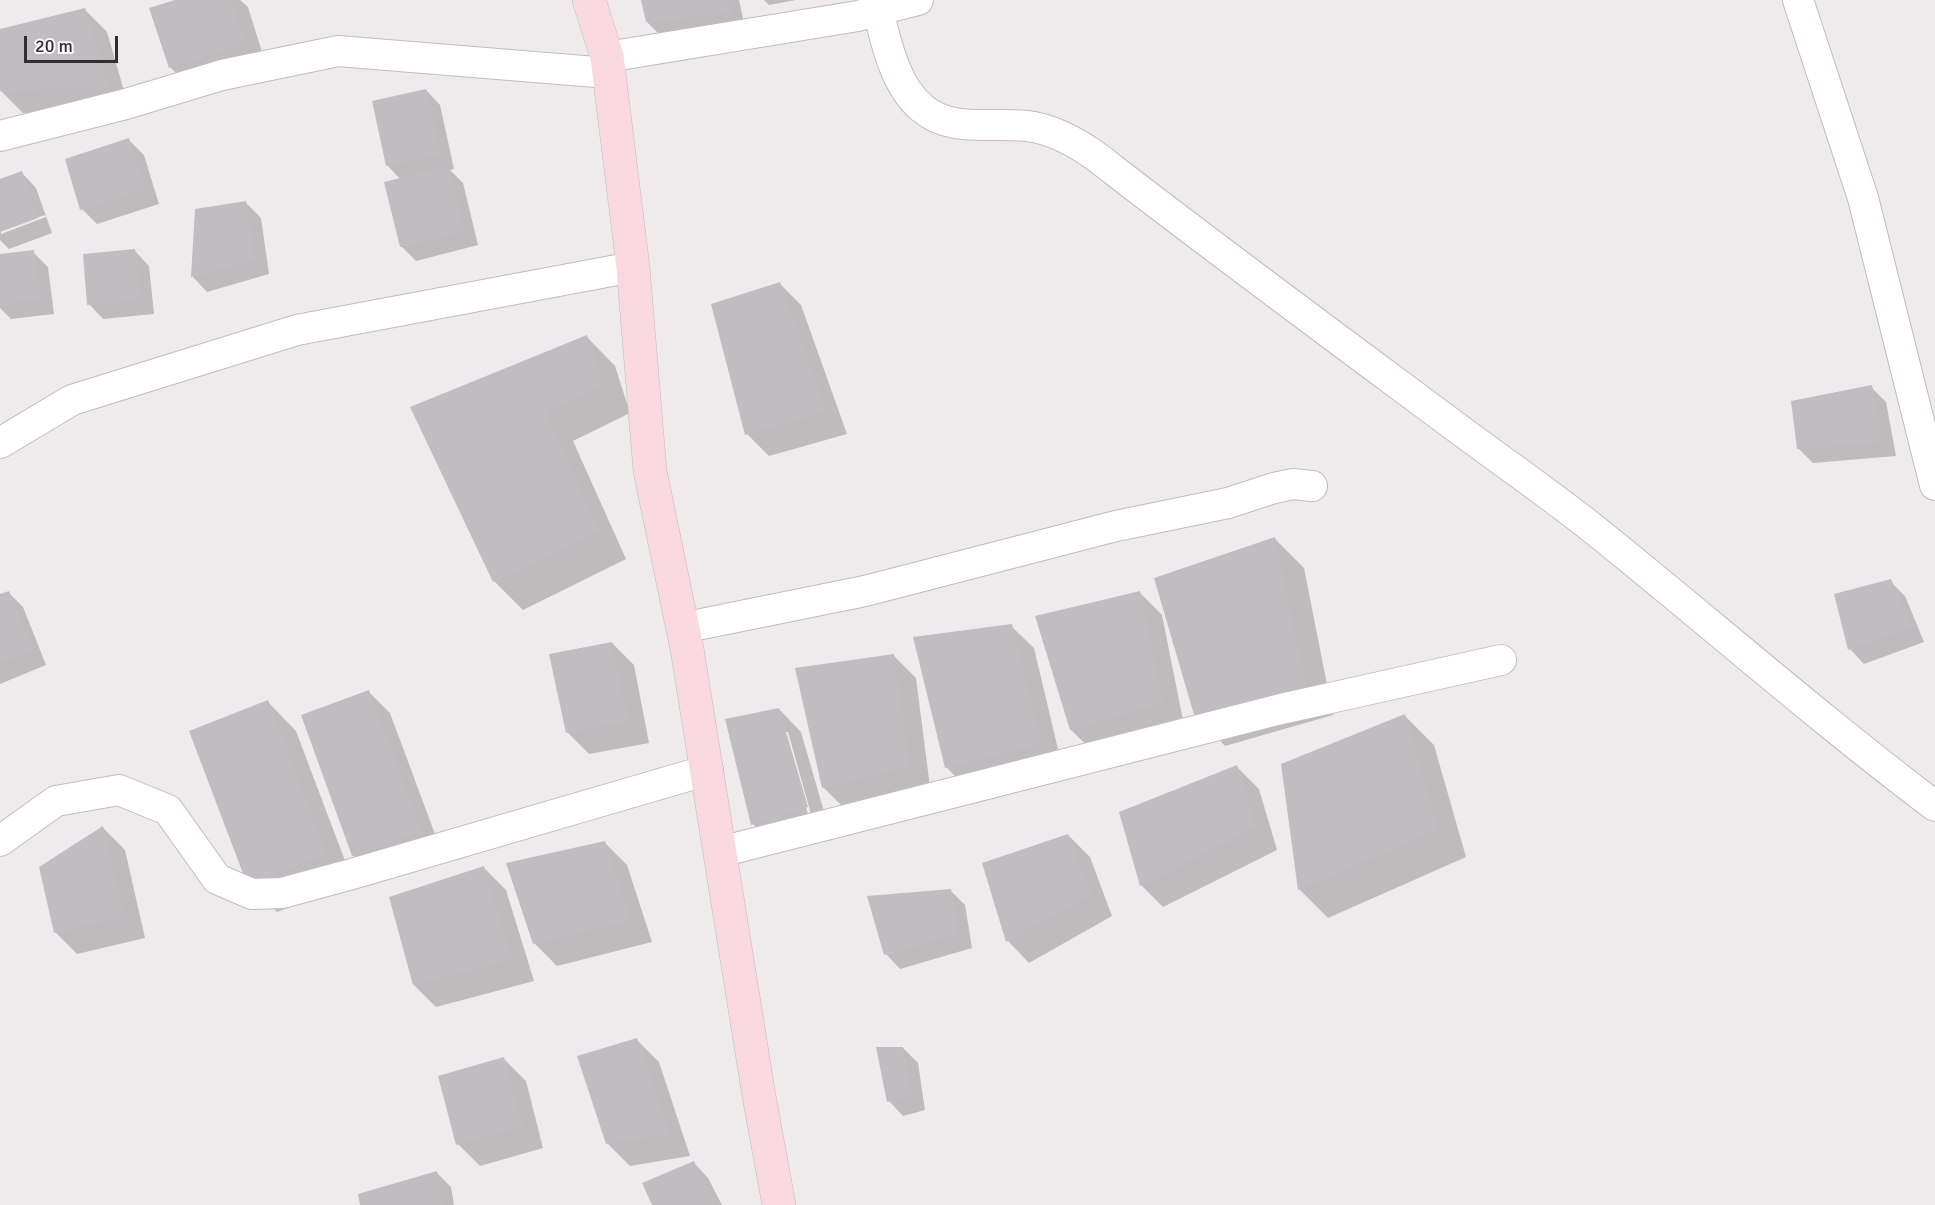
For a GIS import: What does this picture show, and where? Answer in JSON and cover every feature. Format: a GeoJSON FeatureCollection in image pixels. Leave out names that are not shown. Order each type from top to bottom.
{"type":"FeatureCollection","features":[{"type":"Feature","properties":{"kind":"street"},"geometry":{"type":"LineString","coordinates":[[589,0],[608,65],[633,267],[650,471],[708,770],[759,1096],[779,1205]]}},
{"type":"Feature","properties":{"kind":"street"},"geometry":{"type":"LineString","coordinates":[[0,136],[126,104],[222,75],[338,51],[608,65],[858,16],[918,0]]}},
{"type":"Feature","properties":{"kind":"street"},"geometry":{"type":"LineString","coordinates":[[1798,0],[1863,198],[1935,485]]}},
{"type":"Feature","properties":{"kind":"street"},"geometry":{"type":"LineString","coordinates":[[878,10],[896,69],[908,92],[922,108],[940,119],[961,124],[1032,127],[1063,136],[1094,154],[1164,209],[1589,526],[1862,751],[1935,806]]}},
{"type":"Feature","properties":{"kind":"street"},"geometry":{"type":"LineString","coordinates":[[0,443],[72,400],[297,330],[633,267]]}},
{"type":"Feature","properties":{"kind":"street"},"geometry":{"type":"LineString","coordinates":[[682,628],[865,591],[1116,526],[1228,503],[1275,488],[1293,484],[1312,486]]}},
{"type":"Feature","properties":{"kind":"street"},"geometry":{"type":"LineString","coordinates":[[720,852],[1281,709],[1501,660]]}},
{"type":"Feature","properties":{"kind":"street"},"geometry":{"type":"LineString","coordinates":[[0,841],[56,801],[119,790],[168,810],[217,879],[252,894],[282,893],[708,770]]}},
{"type":"Feature","properties":{"kind":"building"},"geometry":{"type":"Polygon","coordinates":[[[175,0],[231,0],[245,43],[169,68],[149,8],[175,0]]]}},
{"type":"Feature","properties":{"kind":"building"},"geometry":{"type":"Polygon","coordinates":[[[641,0],[728,0],[731,13],[646,22],[641,0]]]}},
{"type":"Feature","properties":{"kind":"building"},"geometry":{"type":"Polygon","coordinates":[[[85,8],[108,87],[0,91],[0,29],[85,8]]]}},
{"type":"Feature","properties":{"kind":"building"},"geometry":{"type":"Polygon","coordinates":[[[426,89],[440,154],[386,166],[372,101],[426,89]]]}},
{"type":"Feature","properties":{"kind":"building"},"geometry":{"type":"Polygon","coordinates":[[[129,138],[145,189],[80,210],[65,159],[129,138]]]}},
{"type":"Feature","properties":{"kind":"building"},"geometry":{"type":"Polygon","coordinates":[[[449,166],[464,231],[400,247],[384,182],[449,166]]]}},
{"type":"Feature","properties":{"kind":"building"},"geometry":{"type":"Polygon","coordinates":[[[22,171],[38,218],[0,232],[0,179],[22,171]]]}},
{"type":"Feature","properties":{"kind":"building"},"geometry":{"type":"Polygon","coordinates":[[[246,201],[255,260],[191,277],[195,209],[246,201]]]}},
{"type":"Feature","properties":{"kind":"building"},"geometry":{"type":"Polygon","coordinates":[[[135,249],[140,300],[87,305],[83,254],[135,249]]]}},
{"type":"Feature","properties":{"kind":"building"},"geometry":{"type":"Polygon","coordinates":[[[34,250],[40,300],[0,304],[0,254],[34,250]]]}},
{"type":"Feature","properties":{"kind":"building"},"geometry":{"type":"Polygon","coordinates":[[[780,282],[826,412],[745,435],[711,304],[780,282]]]}},
{"type":"Feature","properties":{"kind":"building"},"geometry":{"type":"Polygon","coordinates":[[[587,335],[602,384],[545,412],[599,530],[493,582],[410,407],[587,335]]]}},
{"type":"Feature","properties":{"kind":"building"},"geometry":{"type":"Polygon","coordinates":[[[1872,385],[1882,442],[1797,449],[1791,401],[1872,385]]]}},
{"type":"Feature","properties":{"kind":"building"},"geometry":{"type":"Polygon","coordinates":[[[1275,537],[1306,686],[1195,718],[1154,578],[1275,537]]]}},
{"type":"Feature","properties":{"kind":"building"},"geometry":{"type":"Polygon","coordinates":[[[1891,579],[1911,627],[1848,650],[1834,594],[1891,579]]]}},
{"type":"Feature","properties":{"kind":"building"},"geometry":{"type":"Polygon","coordinates":[[[9,591],[33,650],[0,663],[0,594],[9,591]]]}},
{"type":"Feature","properties":{"kind":"building"},"geometry":{"type":"Polygon","coordinates":[[[1140,591],[1163,703],[1070,730],[1035,616],[1140,591]]]}},
{"type":"Feature","properties":{"kind":"building"},"geometry":{"type":"Polygon","coordinates":[[[1012,624],[1041,744],[945,768],[913,637],[1012,624]]]}},
{"type":"Feature","properties":{"kind":"building"},"geometry":{"type":"Polygon","coordinates":[[[612,642],[628,721],[566,733],[549,654],[612,642]]]}},
{"type":"Feature","properties":{"kind":"building"},"geometry":{"type":"Polygon","coordinates":[[[894,654],[909,766],[822,788],[795,668],[894,654]]]}},
{"type":"Feature","properties":{"kind":"building"},"geometry":{"type":"Polygon","coordinates":[[[369,690],[421,831],[352,856],[301,715],[369,690]]]}},
{"type":"Feature","properties":{"kind":"building"},"geometry":{"type":"Polygon","coordinates":[[[268,700],[326,854],[247,884],[189,731],[268,700]]]}},
{"type":"Feature","properties":{"kind":"building"},"geometry":{"type":"Polygon","coordinates":[[[779,708],[808,807],[751,825],[725,719],[779,708]]]}},
{"type":"Feature","properties":{"kind":"building"},"geometry":{"type":"Polygon","coordinates":[[[1405,714],[1438,829],[1298,890],[1281,764],[1405,714]]]}},
{"type":"Feature","properties":{"kind":"building"},"geometry":{"type":"Polygon","coordinates":[[[1237,765],[1256,827],[1140,886],[1119,812],[1237,765]]]}},
{"type":"Feature","properties":{"kind":"building"},"geometry":{"type":"Polygon","coordinates":[[[103,826],[124,916],[54,933],[39,867],[103,826]]]}},
{"type":"Feature","properties":{"kind":"building"},"geometry":{"type":"Polygon","coordinates":[[[1068,834],[1091,894],[1006,942],[982,863],[1068,834]]]}},
{"type":"Feature","properties":{"kind":"building"},"geometry":{"type":"Polygon","coordinates":[[[605,841],[631,920],[533,944],[506,863],[605,841]]]}},
{"type":"Feature","properties":{"kind":"building"},"geometry":{"type":"Polygon","coordinates":[[[484,866],[512,959],[413,985],[389,897],[484,866]]]}},
{"type":"Feature","properties":{"kind":"building"},"geometry":{"type":"Polygon","coordinates":[[[951,889],[958,933],[884,955],[867,896],[951,889]]]}},
{"type":"Feature","properties":{"kind":"building"},"geometry":{"type":"Polygon","coordinates":[[[637,1038],[669,1134],[606,1144],[577,1056],[637,1038]]]}},
{"type":"Feature","properties":{"kind":"building"},"geometry":{"type":"Polygon","coordinates":[[[876,1047],[903,1047],[911,1096],[887,1102],[876,1047]]]}},
{"type":"Feature","properties":{"kind":"building"},"geometry":{"type":"Polygon","coordinates":[[[504,1057],[522,1126],[456,1145],[438,1076],[504,1057]]]}},
{"type":"Feature","properties":{"kind":"building"},"geometry":{"type":"Polygon","coordinates":[[[694,1161],[715,1205],[652,1205],[642,1183],[694,1161]]]}},
{"type":"Feature","properties":{"kind":"building"},"geometry":{"type":"Polygon","coordinates":[[[437,1171],[442,1205],[360,1205],[358,1194],[437,1171]]]}}]}
